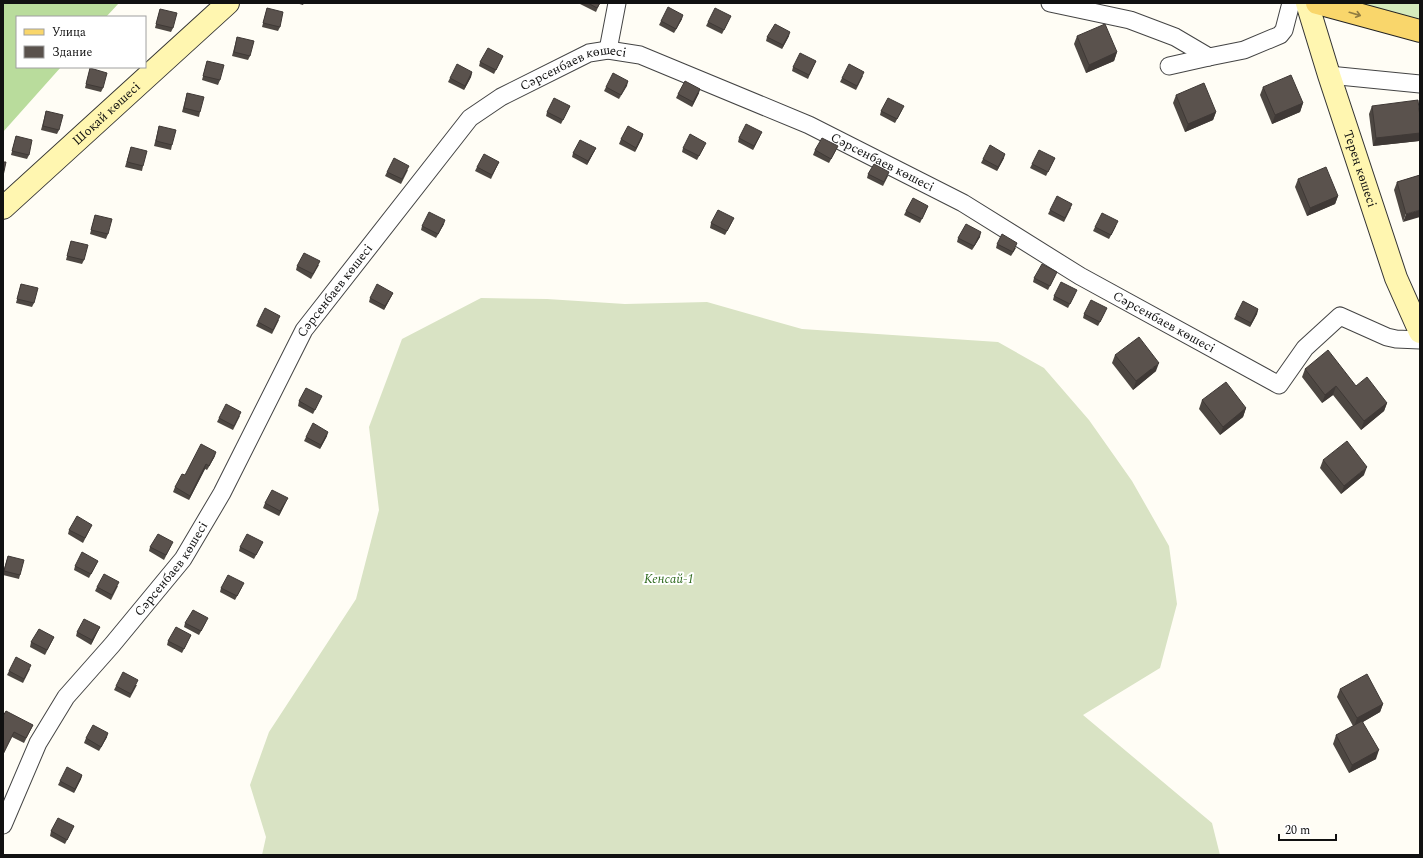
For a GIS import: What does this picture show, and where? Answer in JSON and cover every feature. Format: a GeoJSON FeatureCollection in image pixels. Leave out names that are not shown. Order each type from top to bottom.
{"type":"FeatureCollection","features":[{"type":"Feature","properties":{"kind":"main road"},"geometry":{"type":"LineString","coordinates":[[1317,3],[1420,31]]}},
{"type":"Feature","properties":{"kind":"street","name":"Шоқай көшесі"},"geometry":{"type":"LineString","coordinates":[[3,208],[228,3]]}},
{"type":"Feature","properties":{"kind":"street"},"geometry":{"type":"LineString","coordinates":[[608,50],[617,3]]}},
{"type":"Feature","properties":{"kind":"street"},"geometry":{"type":"LineString","coordinates":[[1050,3],[1130,20],[1175,37],[1209,58]]}},
{"type":"Feature","properties":{"kind":"street"},"geometry":{"type":"LineString","coordinates":[[1169,66],[1244,50],[1280,35],[1284,30],[1291,3]]}},
{"type":"Feature","properties":{"kind":"street","name":"Терең көшесі"},"geometry":{"type":"LineString","coordinates":[[1307,3],[1329,75],[1396,278],[1420,332]]}},
{"type":"Feature","properties":{"kind":"street","name":"Сәрсенбаев көшесі"},"geometry":{"type":"LineString","coordinates":[[3,825],[38,743],[66,697],[112,645],[183,559],[222,493],[304,330],[470,118],[501,97],[589,53],[608,50],[640,55],[809,125],[963,203],[1080,276],[1279,385],[1305,348],[1340,316],[1387,337],[1420,340]]}},
{"type":"Feature","properties":{"kind":"street"},"geometry":{"type":"LineString","coordinates":[[1329,75],[1420,84]]}},
{"type":"Feature","properties":{"kind":"green space"},"geometry":{"type":"Polygon","coordinates":[[[3,3],[119,3],[107,16],[16,16],[16,68],[60,68],[3,132],[3,3]]]}},
{"type":"Feature","properties":{"kind":"green space"},"geometry":{"type":"Polygon","coordinates":[[[1360,3],[1420,4],[1420,19],[1360,3]]]}},
{"type":"Feature","properties":{"kind":"green space","name":"Кенсай-1"},"geometry":{"type":"Polygon","coordinates":[[[481,298],[547,299],[625,304],[707,302],[802,329],[998,342],[1044,368],[1089,420],[1132,481],[1169,546],[1177,604],[1160,668],[1083,715],[1212,823],[1220,855],[262,855],[266,837],[250,785],[269,732],[356,599],[379,510],[369,427],[402,339],[481,298]]]}},
{"type":"Feature","properties":{"kind":"building"},"geometry":{"type":"Polygon","coordinates":[[[588,3],[600,3],[597,8],[588,3]]]}},
{"type":"Feature","properties":{"kind":"building"},"geometry":{"type":"Polygon","coordinates":[[[668,7],[683,15],[676,29],[661,21],[668,7]]]}},
{"type":"Feature","properties":{"kind":"building"},"geometry":{"type":"Polygon","coordinates":[[[267,8],[283,12],[280,27],[263,23],[267,8]]]}},
{"type":"Feature","properties":{"kind":"building"},"geometry":{"type":"Polygon","coordinates":[[[715,8],[731,16],[724,30],[708,22],[715,8]]]}},
{"type":"Feature","properties":{"kind":"building"},"geometry":{"type":"Polygon","coordinates":[[[160,9],[177,13],[173,28],[156,24],[160,9]]]}},
{"type":"Feature","properties":{"kind":"building"},"geometry":{"type":"Polygon","coordinates":[[[775,24],[790,32],[783,45],[767,37],[775,24]]]}},
{"type":"Feature","properties":{"kind":"building"},"geometry":{"type":"Polygon","coordinates":[[[1105,24],[1117,52],[1089,65],[1077,36],[1105,24]]]}},
{"type":"Feature","properties":{"kind":"building"},"geometry":{"type":"Polygon","coordinates":[[[237,37],[254,41],[250,56],[234,52],[237,37]]]}},
{"type":"Feature","properties":{"kind":"building"},"geometry":{"type":"Polygon","coordinates":[[[488,48],[503,56],[496,70],[480,62],[488,48]]]}},
{"type":"Feature","properties":{"kind":"building"},"geometry":{"type":"Polygon","coordinates":[[[800,53],[816,61],[809,75],[793,67],[800,53]]]}},
{"type":"Feature","properties":{"kind":"building"},"geometry":{"type":"Polygon","coordinates":[[[207,61],[224,65],[220,80],[203,76],[207,61]]]}},
{"type":"Feature","properties":{"kind":"building"},"geometry":{"type":"Polygon","coordinates":[[[457,64],[472,72],[465,86],[450,78],[457,64]]]}},
{"type":"Feature","properties":{"kind":"building"},"geometry":{"type":"Polygon","coordinates":[[[849,64],[864,72],[857,86],[842,78],[849,64]]]}},
{"type":"Feature","properties":{"kind":"building"},"geometry":{"type":"Polygon","coordinates":[[[90,68],[107,73],[103,88],[86,84],[90,68]]]}},
{"type":"Feature","properties":{"kind":"building"},"geometry":{"type":"Polygon","coordinates":[[[613,73],[628,81],[621,95],[606,87],[613,73]]]}},
{"type":"Feature","properties":{"kind":"building"},"geometry":{"type":"Polygon","coordinates":[[[1291,75],[1303,103],[1275,115],[1263,87],[1291,75]]]}},
{"type":"Feature","properties":{"kind":"building"},"geometry":{"type":"Polygon","coordinates":[[[685,81],[700,89],[693,102],[678,94],[685,81]]]}},
{"type":"Feature","properties":{"kind":"building"},"geometry":{"type":"Polygon","coordinates":[[[1204,83],[1216,112],[1188,124],[1176,95],[1204,83]]]}},
{"type":"Feature","properties":{"kind":"building"},"geometry":{"type":"Polygon","coordinates":[[[187,93],[204,97],[200,112],[184,108],[187,93]]]}},
{"type":"Feature","properties":{"kind":"building"},"geometry":{"type":"Polygon","coordinates":[[[554,98],[570,106],[563,120],[547,112],[554,98]]]}},
{"type":"Feature","properties":{"kind":"building"},"geometry":{"type":"Polygon","coordinates":[[[888,98],[904,106],[897,119],[881,111],[888,98]]]}},
{"type":"Feature","properties":{"kind":"building"},"geometry":{"type":"Polygon","coordinates":[[[1418,100],[1420,133],[1376,138],[1372,106],[1418,100]]]}},
{"type":"Feature","properties":{"kind":"building"},"geometry":{"type":"Polygon","coordinates":[[[46,111],[63,115],[59,130],[43,126],[46,111]]]}},
{"type":"Feature","properties":{"kind":"building"},"geometry":{"type":"Polygon","coordinates":[[[746,124],[762,132],[754,146],[739,138],[746,124]]]}},
{"type":"Feature","properties":{"kind":"building"},"geometry":{"type":"Polygon","coordinates":[[[159,126],[176,130],[172,145],[156,141],[159,126]]]}},
{"type":"Feature","properties":{"kind":"building"},"geometry":{"type":"Polygon","coordinates":[[[628,126],[643,134],[636,148],[621,139],[628,126]]]}},
{"type":"Feature","properties":{"kind":"building"},"geometry":{"type":"Polygon","coordinates":[[[690,134],[706,143],[699,156],[683,148],[690,134]]]}},
{"type":"Feature","properties":{"kind":"building"},"geometry":{"type":"Polygon","coordinates":[[[16,136],[32,140],[29,155],[12,151],[16,136]]]}},
{"type":"Feature","properties":{"kind":"building"},"geometry":{"type":"Polygon","coordinates":[[[822,138],[838,146],[831,159],[815,150],[822,138]]]}},
{"type":"Feature","properties":{"kind":"building"},"geometry":{"type":"Polygon","coordinates":[[[580,140],[596,148],[588,161],[573,153],[580,140]]]}},
{"type":"Feature","properties":{"kind":"building"},"geometry":{"type":"Polygon","coordinates":[[[990,145],[1005,154],[998,167],[983,159],[990,145]]]}},
{"type":"Feature","properties":{"kind":"building"},"geometry":{"type":"Polygon","coordinates":[[[131,147],[147,151],[143,166],[127,162],[131,147]]]}},
{"type":"Feature","properties":{"kind":"building"},"geometry":{"type":"Polygon","coordinates":[[[1039,150],[1055,158],[1048,172],[1032,164],[1039,150]]]}},
{"type":"Feature","properties":{"kind":"building"},"geometry":{"type":"Polygon","coordinates":[[[484,154],[499,162],[492,175],[477,167],[484,154]]]}},
{"type":"Feature","properties":{"kind":"building"},"geometry":{"type":"Polygon","coordinates":[[[394,158],[409,166],[402,179],[387,172],[394,158]]]}},
{"type":"Feature","properties":{"kind":"building"},"geometry":{"type":"Polygon","coordinates":[[[3,162],[6,162],[3,176],[3,162]]]}},
{"type":"Feature","properties":{"kind":"building"},"geometry":{"type":"Polygon","coordinates":[[[874,164],[889,172],[884,182],[868,174],[874,164]]]}},
{"type":"Feature","properties":{"kind":"building"},"geometry":{"type":"Polygon","coordinates":[[[1326,167],[1338,196],[1310,208],[1298,179],[1326,167]]]}},
{"type":"Feature","properties":{"kind":"building"},"geometry":{"type":"Polygon","coordinates":[[[1420,175],[1420,210],[1406,214],[1397,182],[1420,175]]]}},
{"type":"Feature","properties":{"kind":"building"},"geometry":{"type":"Polygon","coordinates":[[[1057,196],[1072,204],[1065,218],[1050,210],[1057,196]]]}},
{"type":"Feature","properties":{"kind":"building"},"geometry":{"type":"Polygon","coordinates":[[[913,198],[928,206],[922,219],[906,211],[913,198]]]}},
{"type":"Feature","properties":{"kind":"building"},"geometry":{"type":"Polygon","coordinates":[[[718,210],[734,218],[727,231],[711,223],[718,210]]]}},
{"type":"Feature","properties":{"kind":"building"},"geometry":{"type":"Polygon","coordinates":[[[429,212],[445,220],[438,234],[422,226],[429,212]]]}},
{"type":"Feature","properties":{"kind":"building"},"geometry":{"type":"Polygon","coordinates":[[[1102,213],[1118,221],[1111,235],[1095,227],[1102,213]]]}},
{"type":"Feature","properties":{"kind":"building"},"geometry":{"type":"Polygon","coordinates":[[[95,215],[112,219],[108,234],[91,230],[95,215]]]}},
{"type":"Feature","properties":{"kind":"building"},"geometry":{"type":"Polygon","coordinates":[[[966,224],[981,232],[974,246],[958,238],[966,224]]]}},
{"type":"Feature","properties":{"kind":"building"},"geometry":{"type":"Polygon","coordinates":[[[1002,234],[1017,243],[1013,252],[997,244],[1002,234]]]}},
{"type":"Feature","properties":{"kind":"building"},"geometry":{"type":"Polygon","coordinates":[[[71,241],[88,245],[84,260],[67,256],[71,241]]]}},
{"type":"Feature","properties":{"kind":"building"},"geometry":{"type":"Polygon","coordinates":[[[304,253],[320,261],[313,274],[297,266],[304,253]]]}},
{"type":"Feature","properties":{"kind":"building"},"geometry":{"type":"Polygon","coordinates":[[[1042,264],[1057,272],[1050,286],[1034,278],[1042,264]]]}},
{"type":"Feature","properties":{"kind":"building"},"geometry":{"type":"Polygon","coordinates":[[[1061,282],[1077,290],[1070,304],[1054,296],[1061,282]]]}},
{"type":"Feature","properties":{"kind":"building"},"geometry":{"type":"Polygon","coordinates":[[[21,284],[38,288],[34,303],[17,299],[21,284]]]}},
{"type":"Feature","properties":{"kind":"building"},"geometry":{"type":"Polygon","coordinates":[[[377,284],[393,293],[385,306],[370,298],[377,284]]]}},
{"type":"Feature","properties":{"kind":"building"},"geometry":{"type":"Polygon","coordinates":[[[1091,300],[1107,308],[1100,322],[1084,314],[1091,300]]]}},
{"type":"Feature","properties":{"kind":"building"},"geometry":{"type":"Polygon","coordinates":[[[1243,301],[1258,309],[1251,323],[1236,315],[1243,301]]]}},
{"type":"Feature","properties":{"kind":"building"},"geometry":{"type":"Polygon","coordinates":[[[265,308],[280,316],[273,330],[258,322],[265,308]]]}},
{"type":"Feature","properties":{"kind":"building"},"geometry":{"type":"Polygon","coordinates":[[[1139,337],[1159,363],[1136,381],[1115,355],[1139,337]]]}},
{"type":"Feature","properties":{"kind":"building"},"geometry":{"type":"Polygon","coordinates":[[[1328,350],[1356,386],[1367,377],[1387,403],[1364,421],[1336,386],[1325,395],[1305,369],[1328,350]]]}},
{"type":"Feature","properties":{"kind":"building"},"geometry":{"type":"Polygon","coordinates":[[[1226,382],[1246,408],[1223,427],[1202,400],[1226,382]]]}},
{"type":"Feature","properties":{"kind":"building"},"geometry":{"type":"Polygon","coordinates":[[[306,388],[322,396],[315,410],[299,401],[306,388]]]}},
{"type":"Feature","properties":{"kind":"building"},"geometry":{"type":"Polygon","coordinates":[[[226,404],[241,412],[234,426],[219,418],[226,404]]]}},
{"type":"Feature","properties":{"kind":"building"},"geometry":{"type":"Polygon","coordinates":[[[313,423],[328,432],[321,445],[306,437],[313,423]]]}},
{"type":"Feature","properties":{"kind":"building"},"geometry":{"type":"Polygon","coordinates":[[[1347,441],[1367,467],[1344,486],[1323,460],[1347,441]]]}},
{"type":"Feature","properties":{"kind":"building"},"geometry":{"type":"Polygon","coordinates":[[[201,444],[216,452],[209,466],[206,464],[190,496],[175,487],[182,474],[185,475],[201,444]]]}},
{"type":"Feature","properties":{"kind":"building"},"geometry":{"type":"Polygon","coordinates":[[[272,490],[288,498],[280,511],[265,503],[272,490]]]}},
{"type":"Feature","properties":{"kind":"building"},"geometry":{"type":"Polygon","coordinates":[[[77,516],[92,525],[85,538],[69,530],[77,516]]]}},
{"type":"Feature","properties":{"kind":"building"},"geometry":{"type":"Polygon","coordinates":[[[158,534],[173,542],[166,555],[150,547],[158,534]]]}},
{"type":"Feature","properties":{"kind":"building"},"geometry":{"type":"Polygon","coordinates":[[[247,534],[263,542],[256,555],[240,547],[247,534]]]}},
{"type":"Feature","properties":{"kind":"building"},"geometry":{"type":"Polygon","coordinates":[[[82,552],[98,561],[91,574],[75,566],[82,552]]]}},
{"type":"Feature","properties":{"kind":"building"},"geometry":{"type":"Polygon","coordinates":[[[8,556],[24,560],[20,575],[4,571],[8,556]]]}},
{"type":"Feature","properties":{"kind":"building"},"geometry":{"type":"Polygon","coordinates":[[[104,574],[119,582],[112,595],[97,587],[104,574]]]}},
{"type":"Feature","properties":{"kind":"building"},"geometry":{"type":"Polygon","coordinates":[[[228,575],[244,583],[237,596],[221,588],[228,575]]]}},
{"type":"Feature","properties":{"kind":"building"},"geometry":{"type":"Polygon","coordinates":[[[193,610],[208,618],[201,631],[185,623],[193,610]]]}},
{"type":"Feature","properties":{"kind":"building"},"geometry":{"type":"Polygon","coordinates":[[[84,619],[100,627],[92,640],[77,632],[84,619]]]}},
{"type":"Feature","properties":{"kind":"building"},"geometry":{"type":"Polygon","coordinates":[[[176,627],[191,635],[184,649],[168,641],[176,627]]]}},
{"type":"Feature","properties":{"kind":"building"},"geometry":{"type":"Polygon","coordinates":[[[39,629],[54,637],[47,650],[31,642],[39,629]]]}},
{"type":"Feature","properties":{"kind":"building"},"geometry":{"type":"Polygon","coordinates":[[[16,657],[31,665],[24,679],[9,671],[16,657]]]}},
{"type":"Feature","properties":{"kind":"building"},"geometry":{"type":"Polygon","coordinates":[[[123,672],[138,680],[131,694],[116,686],[123,672]]]}},
{"type":"Feature","properties":{"kind":"building"},"geometry":{"type":"Polygon","coordinates":[[[1367,674],[1383,704],[1357,718],[1340,689],[1367,674]]]}},
{"type":"Feature","properties":{"kind":"building"},"geometry":{"type":"Polygon","coordinates":[[[6,711],[33,725],[26,738],[14,732],[3,754],[3,716],[6,711]]]}},
{"type":"Feature","properties":{"kind":"building"},"geometry":{"type":"Polygon","coordinates":[[[1362,721],[1379,750],[1352,765],[1336,735],[1362,721]]]}},
{"type":"Feature","properties":{"kind":"building"},"geometry":{"type":"Polygon","coordinates":[[[93,725],[108,733],[101,747],[86,738],[93,725]]]}},
{"type":"Feature","properties":{"kind":"building"},"geometry":{"type":"Polygon","coordinates":[[[67,767],[82,775],[75,789],[60,781],[67,767]]]}},
{"type":"Feature","properties":{"kind":"building"},"geometry":{"type":"Polygon","coordinates":[[[58,818],[74,826],[67,840],[51,831],[58,818]]]}}]}
